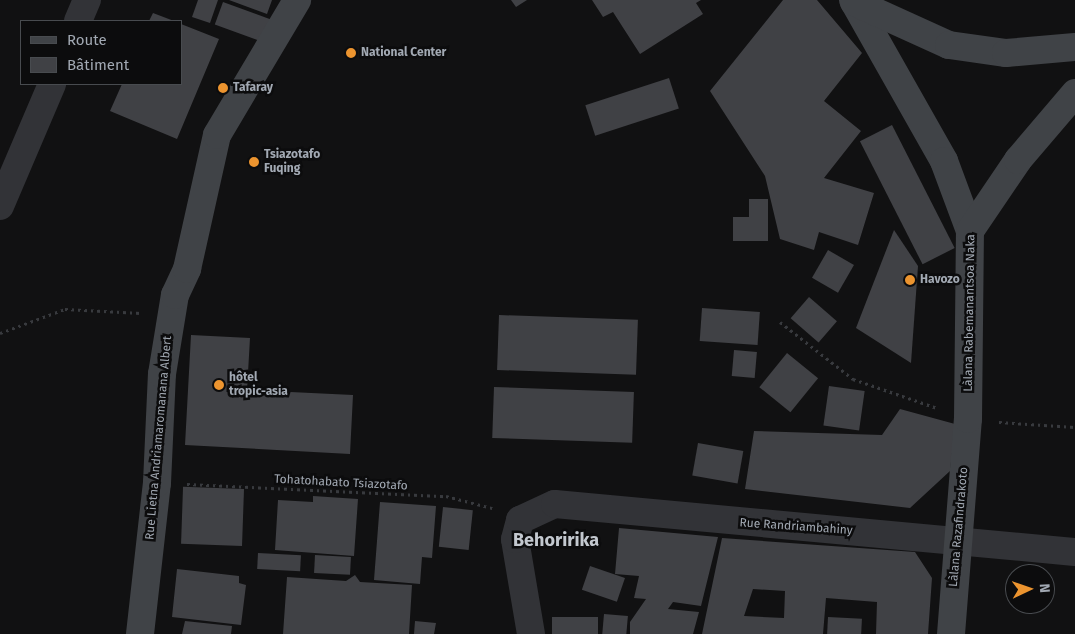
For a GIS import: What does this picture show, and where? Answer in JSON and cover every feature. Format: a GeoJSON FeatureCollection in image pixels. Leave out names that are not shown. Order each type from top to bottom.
{"type":"FeatureCollection","features":[{"type":"Feature","properties":{"kind":"main road","name":"Rue Lietna Andriamaromanana Albert"},"geometry":{"type":"LineString","coordinates":[[140,634],[157,482],[162,374],[171,317],[218,135],[297,0]]}},
{"type":"Feature","properties":{"kind":"main road"},"geometry":{"type":"LineString","coordinates":[[854,1],[949,44],[1006,53],[1075,47]]}},
{"type":"Feature","properties":{"kind":"main road"},"geometry":{"type":"LineString","coordinates":[[854,1],[944,161],[970,231]]}},
{"type":"Feature","properties":{"kind":"main road","name":"Làlana Rabemanantsoa Naka"},"geometry":{"type":"LineString","coordinates":[[968,419],[970,231],[1018,160],[1075,92]]}},
{"type":"Feature","properties":{"kind":"main road","name":"Làlana Razafindrakoto"},"geometry":{"type":"LineString","coordinates":[[951,634],[968,419]]}},
{"type":"Feature","properties":{"kind":"street"},"geometry":{"type":"LineString","coordinates":[[78,20],[87,0]]}},
{"type":"Feature","properties":{"kind":"street"},"geometry":{"type":"LineString","coordinates":[[0,206],[52,85]]}},
{"type":"Feature","properties":{"kind":"street","name":"Rue Randriambahiny"},"geometry":{"type":"LineString","coordinates":[[520,520],[555,504],[1075,552]]}},
{"type":"Feature","properties":{"kind":"street"},"geometry":{"type":"LineString","coordinates":[[520,520],[515,539],[531,634]]}},
{"type":"Feature","properties":{"kind":"path"},"geometry":{"type":"LineString","coordinates":[[0,333],[65,309],[171,317]]}},
{"type":"Feature","properties":{"kind":"path"},"geometry":{"type":"LineString","coordinates":[[780,322],[853,379],[968,419],[1075,427]]}},
{"type":"Feature","properties":{"kind":"path","name":"Tohatohabato Tsiazotafo"},"geometry":{"type":"LineString","coordinates":[[157,482],[446,496],[520,520]]}},
{"type":"Feature","properties":{"kind":"building"},"geometry":{"type":"Polygon","coordinates":[[[198,0],[218,0],[210,23],[192,17],[198,0]]]}},
{"type":"Feature","properties":{"kind":"building"},"geometry":{"type":"Polygon","coordinates":[[[229,0],[272,0],[267,14],[229,0]]]}},
{"type":"Feature","properties":{"kind":"building"},"geometry":{"type":"Polygon","coordinates":[[[511,0],[527,0],[516,7],[511,0]]]}},
{"type":"Feature","properties":{"kind":"building"},"geometry":{"type":"Polygon","coordinates":[[[592,0],[701,0],[696,3],[703,14],[640,54],[613,12],[603,17],[592,0]]]}},
{"type":"Feature","properties":{"kind":"building"},"geometry":{"type":"Polygon","coordinates":[[[783,0],[817,0],[862,53],[824,101],[861,131],[824,178],[874,193],[858,245],[819,232],[814,250],[780,239],[765,176],[710,91],[783,0]]]}},
{"type":"Feature","properties":{"kind":"building"},"geometry":{"type":"Polygon","coordinates":[[[223,2],[271,19],[263,42],[215,25],[223,2]]]}},
{"type":"Feature","properties":{"kind":"building"},"geometry":{"type":"Polygon","coordinates":[[[153,13],[171,20],[150,20],[153,13]]]}},
{"type":"Feature","properties":{"kind":"building"},"geometry":{"type":"Polygon","coordinates":[[[182,24],[219,39],[177,139],[110,111],[122,85],[182,85],[182,24]]]}},
{"type":"Feature","properties":{"kind":"building"},"geometry":{"type":"Polygon","coordinates":[[[669,78],[679,108],[595,136],[585,105],[669,78]]]}},
{"type":"Feature","properties":{"kind":"building"},"geometry":{"type":"Polygon","coordinates":[[[892,125],[955,248],[923,264],[860,141],[892,125]]]}},
{"type":"Feature","properties":{"kind":"building"},"geometry":{"type":"Polygon","coordinates":[[[749,199],[768,199],[768,241],[733,241],[733,217],[749,217],[749,199]]]}},
{"type":"Feature","properties":{"kind":"building"},"geometry":{"type":"Polygon","coordinates":[[[894,230],[918,266],[911,363],[856,328],[894,230]]]}},
{"type":"Feature","properties":{"kind":"building"},"geometry":{"type":"Polygon","coordinates":[[[828,250],[854,265],[838,293],[812,278],[828,250]]]}},
{"type":"Feature","properties":{"kind":"building"},"geometry":{"type":"Polygon","coordinates":[[[809,297],[837,321],[819,342],[791,318],[809,297]]]}},
{"type":"Feature","properties":{"kind":"building"},"geometry":{"type":"Polygon","coordinates":[[[702,308],[760,312],[758,345],[700,341],[702,308]]]}},
{"type":"Feature","properties":{"kind":"building"},"geometry":{"type":"Polygon","coordinates":[[[499,315],[638,320],[636,375],[497,370],[499,315]]]}},
{"type":"Feature","properties":{"kind":"building"},"geometry":{"type":"Polygon","coordinates":[[[191,335],[250,338],[247,390],[353,395],[350,454],[185,445],[191,335]]]}},
{"type":"Feature","properties":{"kind":"building"},"geometry":{"type":"Polygon","coordinates":[[[734,350],[757,352],[755,378],[732,376],[734,350]]]}},
{"type":"Feature","properties":{"kind":"building"},"geometry":{"type":"Polygon","coordinates":[[[787,353],[818,378],[790,412],[759,387],[787,353]]]}},
{"type":"Feature","properties":{"kind":"building"},"geometry":{"type":"Polygon","coordinates":[[[829,386],[865,391],[859,431],[823,426],[829,386]]]}},
{"type":"Feature","properties":{"kind":"building"},"geometry":{"type":"Polygon","coordinates":[[[494,387],[634,392],[632,443],[492,438],[494,387]]]}},
{"type":"Feature","properties":{"kind":"building"},"geometry":{"type":"Polygon","coordinates":[[[900,409],[955,424],[950,471],[910,508],[745,489],[754,431],[882,435],[900,409]]]}},
{"type":"Feature","properties":{"kind":"building"},"geometry":{"type":"Polygon","coordinates":[[[698,443],[743,451],[738,483],[692,475],[698,443]]]}},
{"type":"Feature","properties":{"kind":"building"},"geometry":{"type":"Polygon","coordinates":[[[183,487],[244,489],[242,546],[181,544],[183,487]]]}},
{"type":"Feature","properties":{"kind":"building"},"geometry":{"type":"Polygon","coordinates":[[[313,496],[358,499],[354,556],[275,550],[278,500],[313,502],[313,496]]]}},
{"type":"Feature","properties":{"kind":"building"},"geometry":{"type":"Polygon","coordinates":[[[380,502],[436,506],[432,558],[422,557],[420,584],[374,580],[380,502]]]}},
{"type":"Feature","properties":{"kind":"building"},"geometry":{"type":"Polygon","coordinates":[[[443,507],[473,510],[469,550],[439,547],[443,507]]]}},
{"type":"Feature","properties":{"kind":"building"},"geometry":{"type":"Polygon","coordinates":[[[619,528],[718,537],[701,606],[673,602],[668,609],[699,612],[693,634],[630,634],[630,622],[646,599],[634,598],[639,576],[615,574],[619,528]]]}},
{"type":"Feature","properties":{"kind":"building"},"geometry":{"type":"Polygon","coordinates":[[[722,538],[915,552],[932,578],[928,634],[876,634],[877,602],[826,598],[823,634],[702,634],[722,538]],[[753,589],[744,616],[784,618],[785,591],[753,589]]]}},
{"type":"Feature","properties":{"kind":"building"},"geometry":{"type":"Polygon","coordinates":[[[258,553],[301,555],[300,571],[257,569],[258,553]]]}},
{"type":"Feature","properties":{"kind":"building"},"geometry":{"type":"Polygon","coordinates":[[[315,555],[351,557],[350,575],[314,573],[315,555]]]}},
{"type":"Feature","properties":{"kind":"building"},"geometry":{"type":"Polygon","coordinates":[[[590,566],[625,578],[617,602],[582,590],[590,566]]]}},
{"type":"Feature","properties":{"kind":"building"},"geometry":{"type":"Polygon","coordinates":[[[177,569],[239,576],[239,583],[246,585],[241,625],[172,617],[177,569]]]}},
{"type":"Feature","properties":{"kind":"building"},"geometry":{"type":"Polygon","coordinates":[[[355,575],[360,582],[412,585],[409,634],[283,634],[287,577],[346,581],[355,575]]]}},
{"type":"Feature","properties":{"kind":"building"},"geometry":{"type":"Polygon","coordinates":[[[604,614],[628,616],[626,634],[602,634],[604,614]]]}},
{"type":"Feature","properties":{"kind":"building"},"geometry":{"type":"Polygon","coordinates":[[[552,617],[598,617],[598,634],[552,634],[552,617]]]}},
{"type":"Feature","properties":{"kind":"building"},"geometry":{"type":"Polygon","coordinates":[[[828,617],[862,619],[861,634],[827,634],[828,617]]]}},
{"type":"Feature","properties":{"kind":"building"},"geometry":{"type":"Polygon","coordinates":[[[185,621],[232,626],[231,634],[182,634],[185,621]]]}},
{"type":"Feature","properties":{"kind":"building"},"geometry":{"type":"Polygon","coordinates":[[[415,621],[436,623],[434,634],[414,634],[415,621]]]}},
{"type":"Feature","properties":{"kind":"place","name":"National Center"},"geometry":{"type":"Point","coordinates":[351,53]}},
{"type":"Feature","properties":{"kind":"place","name":"Tafaray"},"geometry":{"type":"Point","coordinates":[223,88]}},
{"type":"Feature","properties":{"kind":"place","name":"Tsiazotafo Fuqing"},"geometry":{"type":"Point","coordinates":[254,162]}},
{"type":"Feature","properties":{"kind":"place","name":"Havozo"},"geometry":{"type":"Point","coordinates":[910,280]}},
{"type":"Feature","properties":{"kind":"place","name":"hôtel tropic-asia"},"geometry":{"type":"Point","coordinates":[219,385]}},
{"type":"Feature","properties":{"kind":"district","name":"Behoririka"},"geometry":{"type":"Point","coordinates":[556,540]}}]}
